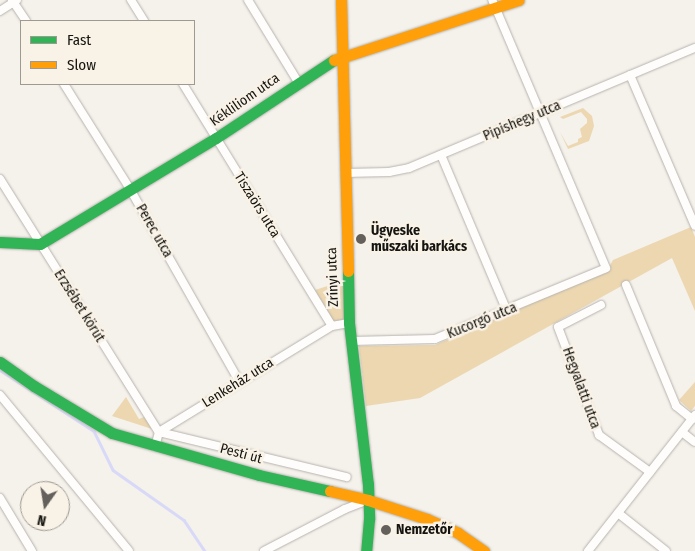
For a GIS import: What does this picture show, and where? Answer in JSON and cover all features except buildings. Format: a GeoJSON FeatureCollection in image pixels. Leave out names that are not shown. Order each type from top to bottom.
{"type":"FeatureCollection","features":[{"type":"Feature","properties":{"kind":"main road","name":"Zrínyi utca"},"geometry":{"type":"LineString","coordinates":[[341,0],[349,323],[368,500],[366,551]]}},
{"type":"Feature","properties":{"kind":"main road","name":"Kékliliom utca"},"geometry":{"type":"LineString","coordinates":[[40,244],[216,138],[332,61],[494,4],[518,0]]}},
{"type":"Feature","properties":{"kind":"main road"},"geometry":{"type":"LineString","coordinates":[[0,242],[40,244]]}},
{"type":"Feature","properties":{"kind":"main road","name":"Pesti út"},"geometry":{"type":"LineString","coordinates":[[0,362],[95,424],[112,432],[155,447],[259,475],[368,500],[427,519],[458,533],[484,551]]}},
{"type":"Feature","properties":{"kind":"street"},"geometry":{"type":"LineString","coordinates":[[131,0],[143,20]]}},
{"type":"Feature","properties":{"kind":"street"},"geometry":{"type":"LineString","coordinates":[[248,0],[298,82]]}},
{"type":"Feature","properties":{"kind":"street"},"geometry":{"type":"LineString","coordinates":[[0,11],[15,1],[25,20]]}},
{"type":"Feature","properties":{"kind":"street"},"geometry":{"type":"LineString","coordinates":[[494,4],[542,112]]}},
{"type":"Feature","properties":{"kind":"street","name":"Pipishegy utca"},"geometry":{"type":"LineString","coordinates":[[345,173],[400,170],[441,155],[695,48]]}},
{"type":"Feature","properties":{"kind":"street"},"geometry":{"type":"LineString","coordinates":[[630,75],[695,226]]}},
{"type":"Feature","properties":{"kind":"street","name":"Perec utca"},"geometry":{"type":"LineString","coordinates":[[65,85],[130,189],[239,381]]}},
{"type":"Feature","properties":{"kind":"street","name":"Tiszaörs utca"},"geometry":{"type":"LineString","coordinates":[[184,85],[332,326]]}},
{"type":"Feature","properties":{"kind":"street","name":"Kucorgó utca"},"geometry":{"type":"LineString","coordinates":[[351,341],[435,339],[507,311],[606,268],[542,112]]}},
{"type":"Feature","properties":{"kind":"street"},"geometry":{"type":"LineString","coordinates":[[441,155],[507,311]]}},
{"type":"Feature","properties":{"kind":"street","name":"Erzsébet körút"},"geometry":{"type":"LineString","coordinates":[[0,179],[159,432]]}},
{"type":"Feature","properties":{"kind":"street"},"geometry":{"type":"LineString","coordinates":[[588,551],[694,417],[676,406],[626,284]]}},
{"type":"Feature","properties":{"kind":"street","name":"Hegyalatti utca"},"geometry":{"type":"LineString","coordinates":[[601,304],[558,327],[599,435],[650,472]]}},
{"type":"Feature","properties":{"kind":"street"},"geometry":{"type":"LineString","coordinates":[[332,326],[349,323]]}},
{"type":"Feature","properties":{"kind":"street","name":"Lenkeház utca"},"geometry":{"type":"LineString","coordinates":[[159,432],[239,381],[332,326]]}},
{"type":"Feature","properties":{"kind":"street"},"geometry":{"type":"LineString","coordinates":[[0,395],[129,551]]}},
{"type":"Feature","properties":{"kind":"street"},"geometry":{"type":"LineString","coordinates":[[155,447],[159,432]]}},
{"type":"Feature","properties":{"kind":"street","name":"Pesti út"},"geometry":{"type":"LineString","coordinates":[[159,432],[347,477]]}},
{"type":"Feature","properties":{"kind":"street"},"geometry":{"type":"LineString","coordinates":[[682,432],[695,442]]}},
{"type":"Feature","properties":{"kind":"street"},"geometry":{"type":"LineString","coordinates":[[0,498],[32,551]]}},
{"type":"Feature","properties":{"kind":"street"},"geometry":{"type":"LineString","coordinates":[[264,551],[345,509],[368,500]]}},
{"type":"Feature","properties":{"kind":"street"},"geometry":{"type":"LineString","coordinates":[[618,513],[666,551]]}},
{"type":"Feature","properties":{"kind":"shaded area"},"geometry":{"type":"Polygon","coordinates":[[[583,108],[592,116],[594,126],[589,141],[568,149],[560,132],[568,146],[578,142],[578,139],[582,137],[580,129],[587,123],[587,119],[581,112],[563,119],[560,117],[583,108]]]}},
{"type":"Feature","properties":{"kind":"shaded area"},"geometry":{"type":"Polygon","coordinates":[[[691,227],[695,237],[695,311],[672,258],[420,398],[366,406],[359,346],[435,345],[607,271],[613,260],[691,227]]]}},
{"type":"Feature","properties":{"kind":"shaded area"},"geometry":{"type":"Polygon","coordinates":[[[343,281],[346,319],[334,322],[315,290],[343,281]]]}},
{"type":"Feature","properties":{"kind":"shaded area"},"geometry":{"type":"Polygon","coordinates":[[[695,382],[695,406],[691,411],[679,400],[695,382]]]}},
{"type":"Feature","properties":{"kind":"shaded area"},"geometry":{"type":"Polygon","coordinates":[[[126,397],[139,419],[144,417],[152,429],[112,416],[126,397]]]}},
{"type":"Feature","properties":{"kind":"waterway"},"geometry":{"type":"LineString","coordinates":[[0,370],[94,431],[113,470],[184,520],[205,551]]}},
{"type":"Feature","properties":{"kind":"traffic: fast"},"geometry":{"type":"LineString","coordinates":[[0,242],[40,244],[216,138],[334,60]]}},
{"type":"Feature","properties":{"kind":"traffic: fast"},"geometry":{"type":"LineString","coordinates":[[348,271],[349,323],[368,484],[369,519],[366,551]]}},
{"type":"Feature","properties":{"kind":"traffic: fast"},"geometry":{"type":"LineString","coordinates":[[0,362],[34,386],[112,433],[259,475],[330,491]]}},
{"type":"Feature","properties":{"kind":"traffic: slow"},"geometry":{"type":"LineString","coordinates":[[341,0],[348,271]]}},
{"type":"Feature","properties":{"kind":"traffic: slow"},"geometry":{"type":"LineString","coordinates":[[334,60],[519,0]]}},
{"type":"Feature","properties":{"kind":"traffic: slow"},"geometry":{"type":"LineString","coordinates":[[330,491],[368,500],[427,519],[458,533],[484,551]]}},
{"type":"Feature","properties":{"kind":"place","name":"Ügyeske műszaki barkács"},"geometry":{"type":"Point","coordinates":[361,239]}},
{"type":"Feature","properties":{"kind":"place","name":"Nemzetőr"},"geometry":{"type":"Point","coordinates":[386,530]}}]}
